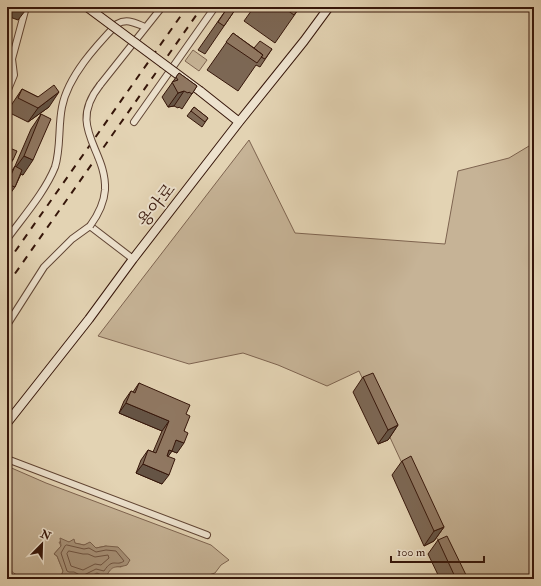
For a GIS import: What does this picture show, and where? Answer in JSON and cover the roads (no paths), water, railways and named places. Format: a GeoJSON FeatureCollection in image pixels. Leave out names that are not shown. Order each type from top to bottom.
{"type":"FeatureCollection","features":[{"type":"Feature","properties":{"kind":"street"},"geometry":{"type":"LineString","coordinates":[[7,92],[14,76],[12,59],[26,7]]}},
{"type":"Feature","properties":{"kind":"street"},"geometry":{"type":"LineString","coordinates":[[87,7],[200,91],[238,122]]}},
{"type":"Feature","properties":{"kind":"street"},"geometry":{"type":"LineString","coordinates":[[7,325],[44,267],[72,239],[90,226],[99,214],[105,189],[103,171],[89,136],[86,123],[89,103],[93,94],[162,7]]}},
{"type":"Feature","properties":{"kind":"street"},"geometry":{"type":"LineString","coordinates":[[134,122],[215,7]]}},
{"type":"Feature","properties":{"kind":"street","name":"용아로"},"geometry":{"type":"LineString","coordinates":[[7,422],[89,319],[238,122],[304,41],[329,7]]}},
{"type":"Feature","properties":{"kind":"street"},"geometry":{"type":"LineString","coordinates":[[7,237],[38,197],[54,168],[59,147],[62,106],[71,81],[117,24],[122,20],[127,20],[145,27]]}},
{"type":"Feature","properties":{"kind":"street"},"geometry":{"type":"LineString","coordinates":[[90,226],[133,259]]}},
{"type":"Feature","properties":{"kind":"street"},"geometry":{"type":"LineString","coordinates":[[7,459],[206,535]]}},
{"type":"Feature","properties":{"kind":"water"},"geometry":{"type":"Polygon","coordinates":[[[60,538],[69,542],[74,539],[75,543],[84,545],[90,542],[96,548],[106,546],[118,547],[130,560],[127,565],[113,568],[106,577],[97,573],[85,579],[73,575],[67,579],[60,579],[63,571],[57,556],[54,554],[61,546],[60,538]]]}},
{"type":"Feature","properties":{"kind":"railway"},"geometry":{"type":"LineString","coordinates":[[7,263],[187,7]]}},
{"type":"Feature","properties":{"kind":"railway"},"geometry":{"type":"LineString","coordinates":[[7,285],[202,7]]}}]}
